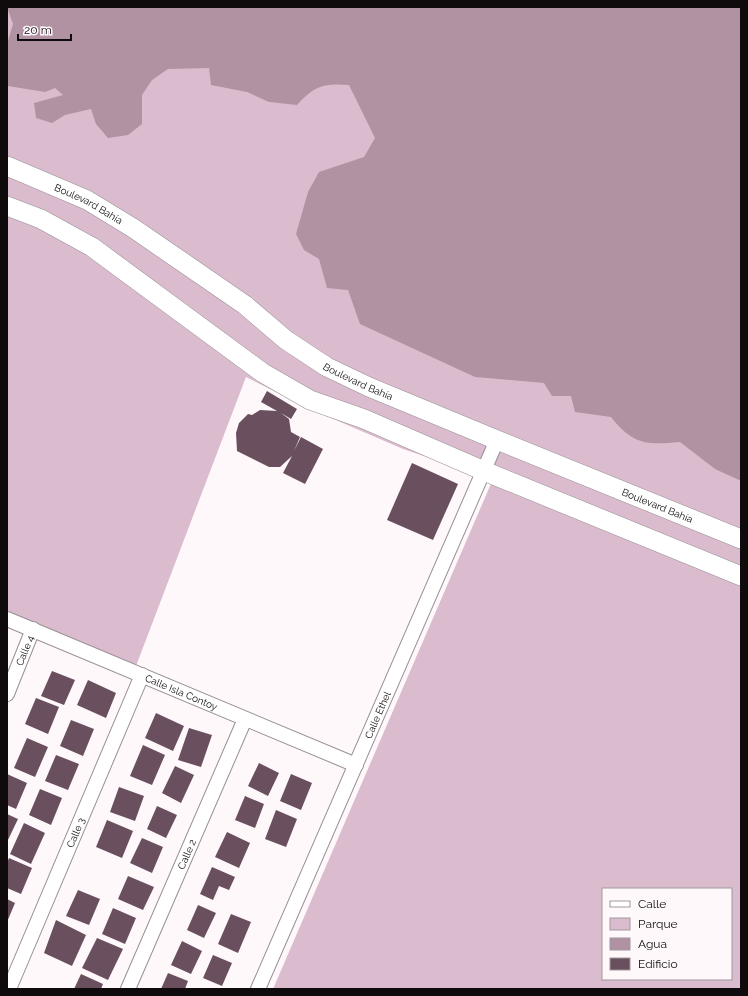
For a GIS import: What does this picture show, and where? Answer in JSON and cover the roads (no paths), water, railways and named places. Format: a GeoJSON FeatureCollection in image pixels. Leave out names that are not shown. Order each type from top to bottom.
{"type":"FeatureCollection","features":[{"type":"Feature","properties":{"kind":"main road","name":"Boulevard Bahía"},"geometry":{"type":"LineString","coordinates":[[7,166],[87,200],[133,228],[245,305],[286,340],[327,367],[370,387],[496,440],[741,539]]}},
{"type":"Feature","properties":{"kind":"main road"},"geometry":{"type":"LineString","coordinates":[[7,206],[41,219],[92,247],[263,373],[310,400],[364,419],[484,471],[741,576]]}},
{"type":"Feature","properties":{"kind":"street","name":"Calle Ethel"},"geometry":{"type":"LineString","coordinates":[[258,989],[484,471],[496,440]]}},
{"type":"Feature","properties":{"kind":"street","name":"Calle Isla Contoy"},"geometry":{"type":"LineString","coordinates":[[7,619],[356,765]]}},
{"type":"Feature","properties":{"kind":"street","name":"Calle 4"},"geometry":{"type":"LineString","coordinates":[[7,694],[33,629]]}},
{"type":"Feature","properties":{"kind":"street","name":"Calle 3"},"geometry":{"type":"LineString","coordinates":[[9,989],[142,675]]}},
{"type":"Feature","properties":{"kind":"street","name":"Calle 2"},"geometry":{"type":"LineString","coordinates":[[128,989],[245,719]]}},
{"type":"Feature","properties":{"kind":"water"},"geometry":{"type":"Polygon","coordinates":[[[7,7],[741,7],[741,481],[715,469],[680,442],[649,443],[641,441],[626,433],[611,417],[575,412],[571,396],[552,396],[544,383],[475,377],[360,324],[348,290],[327,288],[319,259],[304,250],[296,234],[308,192],[319,172],[364,157],[375,138],[349,85],[326,85],[320,87],[314,90],[297,105],[269,102],[247,92],[211,85],[209,68],[168,69],[152,80],[142,95],[142,124],[128,135],[108,138],[96,124],[91,109],[65,115],[52,123],[36,118],[34,103],[63,95],[55,88],[45,92],[8,86],[8,41],[13,24],[7,7]]]}}]}
